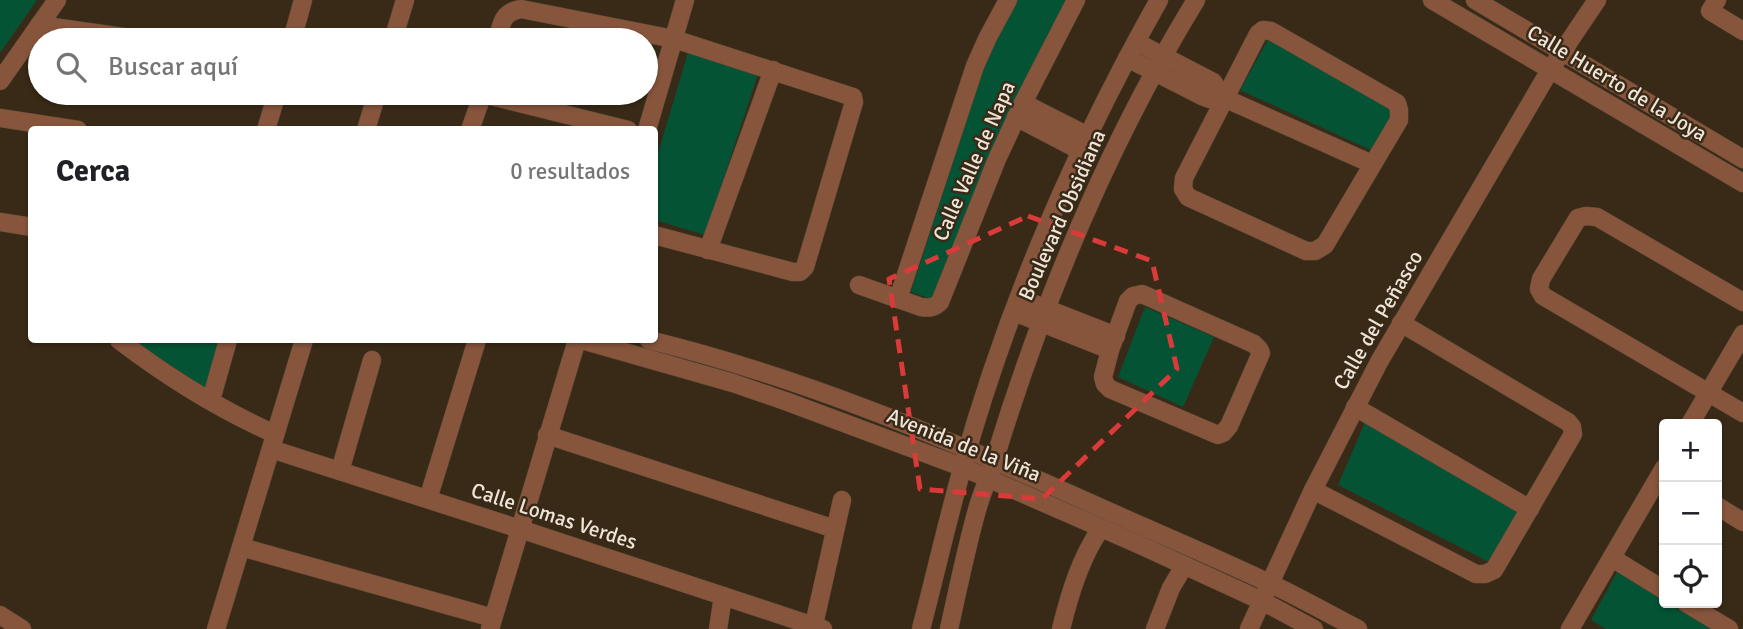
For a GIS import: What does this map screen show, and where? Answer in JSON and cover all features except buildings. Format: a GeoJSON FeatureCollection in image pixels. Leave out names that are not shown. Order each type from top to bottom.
{"type":"FeatureCollection","features":[{"type":"Feature","properties":{"kind":"street"},"geometry":{"type":"LineString","coordinates":[[37,28],[57,0]]}},
{"type":"Feature","properties":{"kind":"street"},"geometry":{"type":"LineString","coordinates":[[295,28],[303,0]]}},
{"type":"Feature","properties":{"kind":"street"},"geometry":{"type":"LineString","coordinates":[[397,28],[405,0]]}},
{"type":"Feature","properties":{"kind":"street"},"geometry":{"type":"LineString","coordinates":[[658,93],[685,0]]}},
{"type":"Feature","properties":{"kind":"street","name":"Calle Valle de Napa"},"geometry":{"type":"LineString","coordinates":[[898,299],[967,89],[988,37],[1008,0]]}},
{"type":"Feature","properties":{"kind":"street","name":"Calle Valle de Napa"},"geometry":{"type":"LineString","coordinates":[[859,285],[929,308],[940,302],[1019,110],[1076,0]]}},
{"type":"Feature","properties":{"kind":"street","name":"Boulevard Obsidiana"},"geometry":{"type":"LineString","coordinates":[[921,629],[965,458],[1016,305],[1085,143],[1159,0]]}},
{"type":"Feature","properties":{"kind":"street","name":"Boulevard Obsidiana"},"geometry":{"type":"LineString","coordinates":[[949,629],[968,541],[987,477],[1069,248],[1124,130],[1196,0]]}},
{"type":"Feature","properties":{"kind":"street","name":"Calle Huerto de la Joya"},"geometry":{"type":"LineString","coordinates":[[1432,0],[1743,183]]}},
{"type":"Feature","properties":{"kind":"street"},"geometry":{"type":"LineString","coordinates":[[1475,0],[1743,159]]}},
{"type":"Feature","properties":{"kind":"street","name":"Calle del Peñasco"},"geometry":{"type":"LineString","coordinates":[[1249,629],[1313,490],[1401,323],[1550,70],[1597,0]]}},
{"type":"Feature","properties":{"kind":"street"},"geometry":{"type":"LineString","coordinates":[[1717,0],[1710,11],[1743,31]]}},
{"type":"Feature","properties":{"kind":"street"},"geometry":{"type":"LineString","coordinates":[[500,28],[503,19],[510,11],[521,9],[618,28]]}},
{"type":"Feature","properties":{"kind":"street"},"geometry":{"type":"LineString","coordinates":[[39,25],[60,28]]}},
{"type":"Feature","properties":{"kind":"street"},"geometry":{"type":"LineString","coordinates":[[1264,30],[1271,31],[1396,103],[1399,120],[1325,245],[1315,251],[1306,251],[1185,194],[1184,178],[1224,98],[1258,34],[1264,30]]}},
{"type":"Feature","properties":{"kind":"street"},"geometry":{"type":"LineString","coordinates":[[658,36],[846,93],[853,97],[854,102],[805,267],[800,272],[658,236]]}},
{"type":"Feature","properties":{"kind":"street"},"geometry":{"type":"LineString","coordinates":[[0,81],[28,41]]}},
{"type":"Feature","properties":{"kind":"street"},"geometry":{"type":"LineString","coordinates":[[1136,42],[1159,64],[1202,96],[1210,99],[1224,98],[1373,164]]}},
{"type":"Feature","properties":{"kind":"street"},"geometry":{"type":"LineString","coordinates":[[1127,58],[1159,64]]}},
{"type":"Feature","properties":{"kind":"street"},"geometry":{"type":"LineString","coordinates":[[708,250],[773,70]]}},
{"type":"Feature","properties":{"kind":"street"},"geometry":{"type":"LineString","coordinates":[[267,126],[273,105]]}},
{"type":"Feature","properties":{"kind":"street"},"geometry":{"type":"LineString","coordinates":[[367,126],[373,105]]}},
{"type":"Feature","properties":{"kind":"street"},"geometry":{"type":"LineString","coordinates":[[471,126],[479,105]]}},
{"type":"Feature","properties":{"kind":"street"},"geometry":{"type":"LineString","coordinates":[[530,105],[612,126]]}},
{"type":"Feature","properties":{"kind":"street"},"geometry":{"type":"LineString","coordinates":[[648,126],[654,105]]}},
{"type":"Feature","properties":{"kind":"street"},"geometry":{"type":"LineString","coordinates":[[1019,110],[1085,143]]}},
{"type":"Feature","properties":{"kind":"street"},"geometry":{"type":"LineString","coordinates":[[0,118],[52,126]]}},
{"type":"Feature","properties":{"kind":"street"},"geometry":{"type":"LineString","coordinates":[[1743,302],[1597,217],[1586,216],[1578,218],[1541,279],[1539,289],[1543,296],[1743,413]]}},
{"type":"Feature","properties":{"kind":"street"},"geometry":{"type":"LineString","coordinates":[[0,222],[28,226]]}},
{"type":"Feature","properties":{"kind":"street"},"geometry":{"type":"LineString","coordinates":[[1142,294],[1254,344],[1261,353],[1229,426],[1218,435],[1110,389],[1103,376],[1113,343],[1128,301],[1133,296],[1142,294]]}},
{"type":"Feature","properties":{"kind":"street"},"geometry":{"type":"LineString","coordinates":[[1016,305],[1113,343]]}},
{"type":"Feature","properties":{"kind":"street"},"geometry":{"type":"LineString","coordinates":[[1313,490],[1476,574],[1485,574],[1494,570],[1573,434],[1568,422],[1401,323]]}},
{"type":"Feature","properties":{"kind":"street"},"geometry":{"type":"LineString","coordinates":[[1693,419],[1743,334]]}},
{"type":"Feature","properties":{"kind":"street","name":"Avenida de la Viña"},"geometry":{"type":"LineString","coordinates":[[658,342],[765,373],[854,404],[965,458],[987,477],[1262,601],[1314,629]]}},
{"type":"Feature","properties":{"kind":"street","name":"Calle Lomas Verdes"},"geometry":{"type":"LineString","coordinates":[[123,343],[160,370],[256,425],[273,441],[340,471],[816,628]]}},
{"type":"Feature","properties":{"kind":"street"},"geometry":{"type":"LineString","coordinates":[[211,400],[227,343]]}},
{"type":"Feature","properties":{"kind":"street"},"geometry":{"type":"LineString","coordinates":[[216,629],[303,343]]}},
{"type":"Feature","properties":{"kind":"street"},"geometry":{"type":"LineString","coordinates":[[428,499],[476,343]]}},
{"type":"Feature","properties":{"kind":"street"},"geometry":{"type":"LineString","coordinates":[[241,547],[491,624],[547,435],[578,343]]}},
{"type":"Feature","properties":{"kind":"street","name":"Avenida de la Viña"},"geometry":{"type":"LineString","coordinates":[[590,343],[694,372],[965,458],[995,460],[1270,584],[1358,629]]}},
{"type":"Feature","properties":{"kind":"street"},"geometry":{"type":"LineString","coordinates":[[340,471],[372,360]]}},
{"type":"Feature","properties":{"kind":"street"},"geometry":{"type":"LineString","coordinates":[[1355,407],[1530,509]]}},
{"type":"Feature","properties":{"kind":"street"},"geometry":{"type":"LineString","coordinates":[[547,435],[835,528]]}},
{"type":"Feature","properties":{"kind":"street"},"geometry":{"type":"LineString","coordinates":[[1577,626],[1612,558],[1659,479]]}},
{"type":"Feature","properties":{"kind":"street"},"geometry":{"type":"LineString","coordinates":[[816,628],[842,500]]}},
{"type":"Feature","properties":{"kind":"street"},"geometry":{"type":"LineString","coordinates":[[1722,509],[1743,522]]}},
{"type":"Feature","properties":{"kind":"street"},"geometry":{"type":"LineString","coordinates":[[1061,629],[1082,561],[1101,528]]}},
{"type":"Feature","properties":{"kind":"street"},"geometry":{"type":"LineString","coordinates":[[1612,558],[1659,587]]}},
{"type":"Feature","properties":{"kind":"street"},"geometry":{"type":"LineString","coordinates":[[1155,629],[1171,588],[1184,566]]}},
{"type":"Feature","properties":{"kind":"street"},"geometry":{"type":"LineString","coordinates":[[718,629],[723,596]]}},
{"type":"Feature","properties":{"kind":"street"},"geometry":{"type":"LineString","coordinates":[[1694,608],[1729,629]]}},
{"type":"Feature","properties":{"kind":"street"},"geometry":{"type":"LineString","coordinates":[[0,615],[22,629]]}},
{"type":"Feature","properties":{"kind":"highlighted area"},"geometry":{"type":"Polygon","coordinates":[[[1028,216],[1152,261],[1177,369],[1042,499],[920,489],[889,279],[1028,216]]]}},
{"type":"Feature","properties":{"kind":"green space"},"geometry":{"type":"Polygon","coordinates":[[[0,0],[37,0],[0,53],[0,0]]]}},
{"type":"Feature","properties":{"kind":"green space"},"geometry":{"type":"Polygon","coordinates":[[[1018,0],[1071,0],[932,299],[911,292],[989,52],[1018,0]]]}},
{"type":"Feature","properties":{"kind":"green space"},"geometry":{"type":"Polygon","coordinates":[[[1270,36],[1397,112],[1375,152],[1240,90],[1270,36]]]}},
{"type":"Feature","properties":{"kind":"green space"},"geometry":{"type":"Polygon","coordinates":[[[689,49],[759,71],[705,235],[658,221],[658,153],[689,49]]]}},
{"type":"Feature","properties":{"kind":"green space"},"geometry":{"type":"Polygon","coordinates":[[[1145,307],[1214,337],[1183,407],[1118,377],[1145,307]]]}},
{"type":"Feature","properties":{"kind":"green space"},"geometry":{"type":"Polygon","coordinates":[[[136,343],[218,343],[205,390],[136,343]]]}},
{"type":"Feature","properties":{"kind":"green space"},"geometry":{"type":"Polygon","coordinates":[[[1366,420],[1518,512],[1489,562],[1338,485],[1366,420]]]}},
{"type":"Feature","properties":{"kind":"green space"},"geometry":{"type":"Polygon","coordinates":[[[1617,572],[1659,598],[1659,608],[1675,608],[1711,629],[1606,629],[1591,620],[1617,572]]]}}]}
